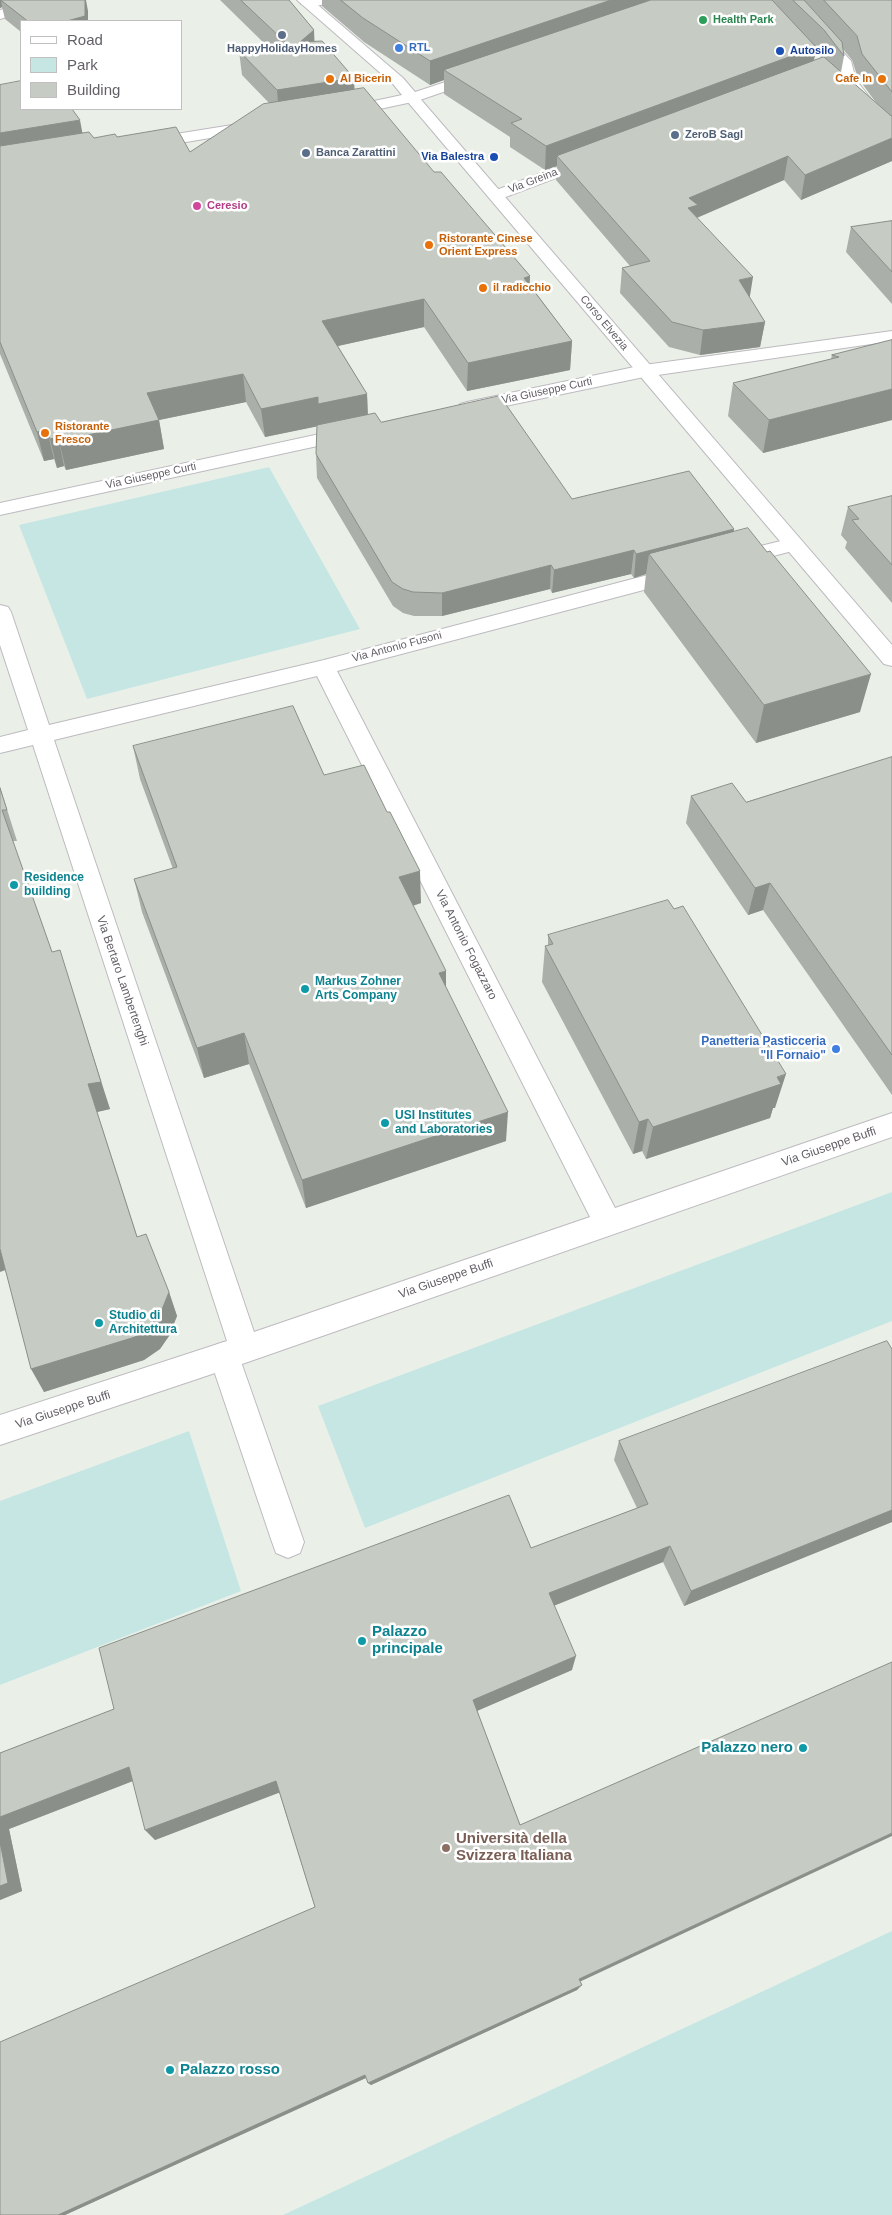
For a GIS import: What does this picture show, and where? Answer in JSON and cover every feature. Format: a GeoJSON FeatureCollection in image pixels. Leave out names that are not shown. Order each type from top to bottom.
{"type":"FeatureCollection","features":[{"type":"Feature","properties":{"kind":"street"},"geometry":{"type":"LineString","coordinates":[[0,15],[50,0]]}},
{"type":"Feature","properties":{"kind":"street"},"geometry":{"type":"LineString","coordinates":[[306,2],[324,0]]}},
{"type":"Feature","properties":{"kind":"street"},"geometry":{"type":"LineString","coordinates":[[788,0],[846,64],[849,80],[877,120],[858,108],[834,85]]}},
{"type":"Feature","properties":{"kind":"street","name":"Corso Elvezia"},"geometry":{"type":"LineString","coordinates":[[306,2],[398,80],[497,194],[644,371],[892,659]]}},
{"type":"Feature","properties":{"kind":"street"},"geometry":{"type":"LineString","coordinates":[[329,114],[412,98],[490,72]]}},
{"type":"Feature","properties":{"kind":"street"},"geometry":{"type":"LineString","coordinates":[[126,148],[271,124]]}},
{"type":"Feature","properties":{"kind":"street","name":"Via Greina"},"geometry":{"type":"LineString","coordinates":[[497,194],[608,153]]}},
{"type":"Feature","properties":{"kind":"street","name":"Via Giuseppe Curti"},"geometry":{"type":"LineString","coordinates":[[451,412],[644,371],[892,336]]}},
{"type":"Feature","properties":{"kind":"street","name":"Via Giuseppe Curti"},"geometry":{"type":"LineString","coordinates":[[0,509],[374,428]]}},
{"type":"Feature","properties":{"kind":"street","name":"Via Antonio Fusoni"},"geometry":{"type":"LineString","coordinates":[[0,745],[39,734],[324,667],[793,544]]}},
{"type":"Feature","properties":{"kind":"street","name":"Via Bertaro Lambertenghi"},"geometry":{"type":"LineString","coordinates":[[0,612],[234,1352],[288,1542]]}},
{"type":"Feature","properties":{"kind":"street","name":"Via Antonio Fogazzaro"},"geometry":{"type":"LineString","coordinates":[[324,667],[608,1222]]}},
{"type":"Feature","properties":{"kind":"street","name":"Via Giuseppe Buffi"},"geometry":{"type":"LineString","coordinates":[[0,1430],[234,1352],[892,1125]]}},
{"type":"Feature","properties":{"kind":"green space"},"geometry":{"type":"Polygon","coordinates":[[[269,467],[360,629],[87,699],[19,525],[269,467]]]}},
{"type":"Feature","properties":{"kind":"green space"},"geometry":{"type":"Polygon","coordinates":[[[892,1192],[892,1321],[365,1528],[318,1406],[892,1192]]]}},
{"type":"Feature","properties":{"kind":"green space"},"geometry":{"type":"Polygon","coordinates":[[[189,1431],[241,1591],[0,1685],[0,1501],[189,1431]]]}},
{"type":"Feature","properties":{"kind":"green space"},"geometry":{"type":"Polygon","coordinates":[[[892,1931],[892,2215],[283,2215],[892,1931]]]}},
{"type":"Feature","properties":{"kind":"building"},"geometry":{"type":"Polygon","coordinates":[[[1,0],[85,0],[85,16],[71,20],[27,20],[1,0]]]}},
{"type":"Feature","properties":{"kind":"building"},"geometry":{"type":"Polygon","coordinates":[[[241,0],[289,0],[314,30],[300,42],[322,41],[354,78],[277,90],[239,51],[287,44],[241,0]]]}},
{"type":"Feature","properties":{"kind":"building"},"geometry":{"type":"Polygon","coordinates":[[[341,0],[611,0],[430,61],[363,18],[341,0]]]}},
{"type":"Feature","properties":{"kind":"building"},"geometry":{"type":"Polygon","coordinates":[[[651,0],[772,0],[816,47],[546,146],[511,123],[522,119],[444,70],[651,0]]]}},
{"type":"Feature","properties":{"kind":"building"},"geometry":{"type":"Polygon","coordinates":[[[793,0],[804,0],[842,42],[844,56],[824,30],[793,0]]]}},
{"type":"Feature","properties":{"kind":"building"},"geometry":{"type":"Polygon","coordinates":[[[824,0],[892,0],[892,92],[862,54],[857,36],[824,0]]]}},
{"type":"Feature","properties":{"kind":"building"},"geometry":{"type":"Polygon","coordinates":[[[824,57],[892,116],[892,138],[805,175],[788,156],[689,198],[698,205],[688,208],[753,277],[739,280],[765,322],[703,330],[672,322],[622,268],[650,261],[557,156],[824,57]]]}},
{"type":"Feature","properties":{"kind":"building"},"geometry":{"type":"Polygon","coordinates":[[[20,81],[20,110],[73,110],[80,120],[0,133],[0,85],[20,81]]]}},
{"type":"Feature","properties":{"kind":"building"},"geometry":{"type":"Polygon","coordinates":[[[364,88],[434,172],[441,172],[530,276],[524,278],[572,341],[468,363],[424,299],[322,321],[367,394],[318,404],[318,397],[261,409],[243,374],[147,393],[159,420],[59,441],[58,437],[50,439],[47,430],[37,432],[0,342],[0,146],[89,132],[94,138],[115,134],[117,137],[176,127],[190,152],[263,104],[364,88]]]}},
{"type":"Feature","properties":{"kind":"building"},"geometry":{"type":"Polygon","coordinates":[[[892,221],[892,272],[851,227],[892,221]]]}},
{"type":"Feature","properties":{"kind":"building"},"geometry":{"type":"Polygon","coordinates":[[[892,340],[892,389],[769,420],[733,383],[839,357],[832,355],[892,340]]]}},
{"type":"Feature","properties":{"kind":"building"},"geometry":{"type":"Polygon","coordinates":[[[500,396],[572,499],[689,471],[734,529],[636,554],[634,550],[554,570],[551,565],[442,593],[413,592],[403,589],[392,582],[316,454],[317,425],[375,413],[381,422],[500,396]]]}},
{"type":"Feature","properties":{"kind":"building"},"geometry":{"type":"Polygon","coordinates":[[[892,496],[892,565],[852,520],[859,519],[848,507],[892,496]]]}},
{"type":"Feature","properties":{"kind":"building"},"geometry":{"type":"Polygon","coordinates":[[[748,528],[767,552],[770,551],[871,674],[764,705],[649,554],[748,528]]]}},
{"type":"Feature","properties":{"kind":"building"},"geometry":{"type":"Polygon","coordinates":[[[293,706],[324,775],[364,765],[387,812],[390,812],[420,871],[399,877],[446,971],[439,973],[508,1112],[302,1180],[244,1033],[197,1048],[134,879],[177,867],[133,746],[293,706]]]}},
{"type":"Feature","properties":{"kind":"building"},"geometry":{"type":"Polygon","coordinates":[[[892,757],[892,1055],[770,883],[755,888],[691,796],[732,783],[746,802],[892,757]]]}},
{"type":"Feature","properties":{"kind":"building"},"geometry":{"type":"Polygon","coordinates":[[[0,788],[7,810],[2,810],[52,952],[60,950],[101,1082],[88,1084],[137,1237],[146,1234],[169,1292],[161,1312],[151,1325],[135,1337],[31,1369],[0,1249],[0,788]]]}},
{"type":"Feature","properties":{"kind":"building"},"geometry":{"type":"Polygon","coordinates":[[[668,900],[674,909],[683,906],[786,1074],[777,1077],[781,1084],[653,1127],[648,1119],[639,1122],[545,946],[553,944],[548,935],[668,900]]]}},
{"type":"Feature","properties":{"kind":"building"},"geometry":{"type":"Polygon","coordinates":[[[887,1341],[892,1349],[892,1510],[691,1591],[670,1546],[549,1593],[576,1656],[473,1700],[520,1825],[892,1662],[892,1833],[579,1979],[582,1985],[368,2083],[365,2075],[58,2215],[0,2215],[0,2042],[315,1907],[276,1781],[145,1830],[129,1767],[0,1817],[0,1753],[114,1709],[99,1648],[509,1495],[531,1548],[648,1504],[619,1441],[887,1341]]]}},
{"type":"Feature","properties":{"kind":"building"},"geometry":{"type":"Polygon","coordinates":[[[0,1842],[8,1883],[0,1886],[0,1842]]]}},
{"type":"Feature","properties":{"kind":"place","name":"Health Park"},"geometry":{"type":"Point","coordinates":[703,20]}},
{"type":"Feature","properties":{"kind":"place","name":"HappyHolidayHomes"},"geometry":{"type":"Point","coordinates":[282,35]}},
{"type":"Feature","properties":{"kind":"place","name":"RTL"},"geometry":{"type":"Point","coordinates":[399,48]}},
{"type":"Feature","properties":{"kind":"place","name":"Autosilo"},"geometry":{"type":"Point","coordinates":[780,51]}},
{"type":"Feature","properties":{"kind":"place","name":"Al Bicerin"},"geometry":{"type":"Point","coordinates":[330,79]}},
{"type":"Feature","properties":{"kind":"place","name":"Cafe In"},"geometry":{"type":"Point","coordinates":[882,79]}},
{"type":"Feature","properties":{"kind":"place","name":"ZeroB Sagl"},"geometry":{"type":"Point","coordinates":[675,135]}},
{"type":"Feature","properties":{"kind":"place","name":"Banca Zarattini"},"geometry":{"type":"Point","coordinates":[306,153]}},
{"type":"Feature","properties":{"kind":"place","name":"Via Balestra"},"geometry":{"type":"Point","coordinates":[494,157]}},
{"type":"Feature","properties":{"kind":"place","name":"Ceresio"},"geometry":{"type":"Point","coordinates":[197,206]}},
{"type":"Feature","properties":{"kind":"place","name":"Ristorante Cinese Orient Express"},"geometry":{"type":"Point","coordinates":[429,245]}},
{"type":"Feature","properties":{"kind":"place","name":"il radicchio"},"geometry":{"type":"Point","coordinates":[483,288]}},
{"type":"Feature","properties":{"kind":"place","name":"Ristorante Fresco"},"geometry":{"type":"Point","coordinates":[45,433]}},
{"type":"Feature","properties":{"kind":"place","name":"Residence building"},"geometry":{"type":"Point","coordinates":[14,885]}},
{"type":"Feature","properties":{"kind":"place","name":"Markus Zohner Arts Company"},"geometry":{"type":"Point","coordinates":[305,989]}},
{"type":"Feature","properties":{"kind":"place","name":"Panetteria Pasticceria \"Il Fornaio\""},"geometry":{"type":"Point","coordinates":[836,1049]}},
{"type":"Feature","properties":{"kind":"place","name":"USI Institutes and Laboratories"},"geometry":{"type":"Point","coordinates":[385,1123]}},
{"type":"Feature","properties":{"kind":"place","name":"Studio di Architettura"},"geometry":{"type":"Point","coordinates":[99,1323]}},
{"type":"Feature","properties":{"kind":"place","name":"Palazzo principale"},"geometry":{"type":"Point","coordinates":[362,1641]}},
{"type":"Feature","properties":{"kind":"place","name":"Palazzo nero"},"geometry":{"type":"Point","coordinates":[803,1748]}},
{"type":"Feature","properties":{"kind":"place","name":"Università della Svizzera Italiana"},"geometry":{"type":"Point","coordinates":[446,1848]}},
{"type":"Feature","properties":{"kind":"place","name":"Palazzo rosso"},"geometry":{"type":"Point","coordinates":[170,2070]}}]}
